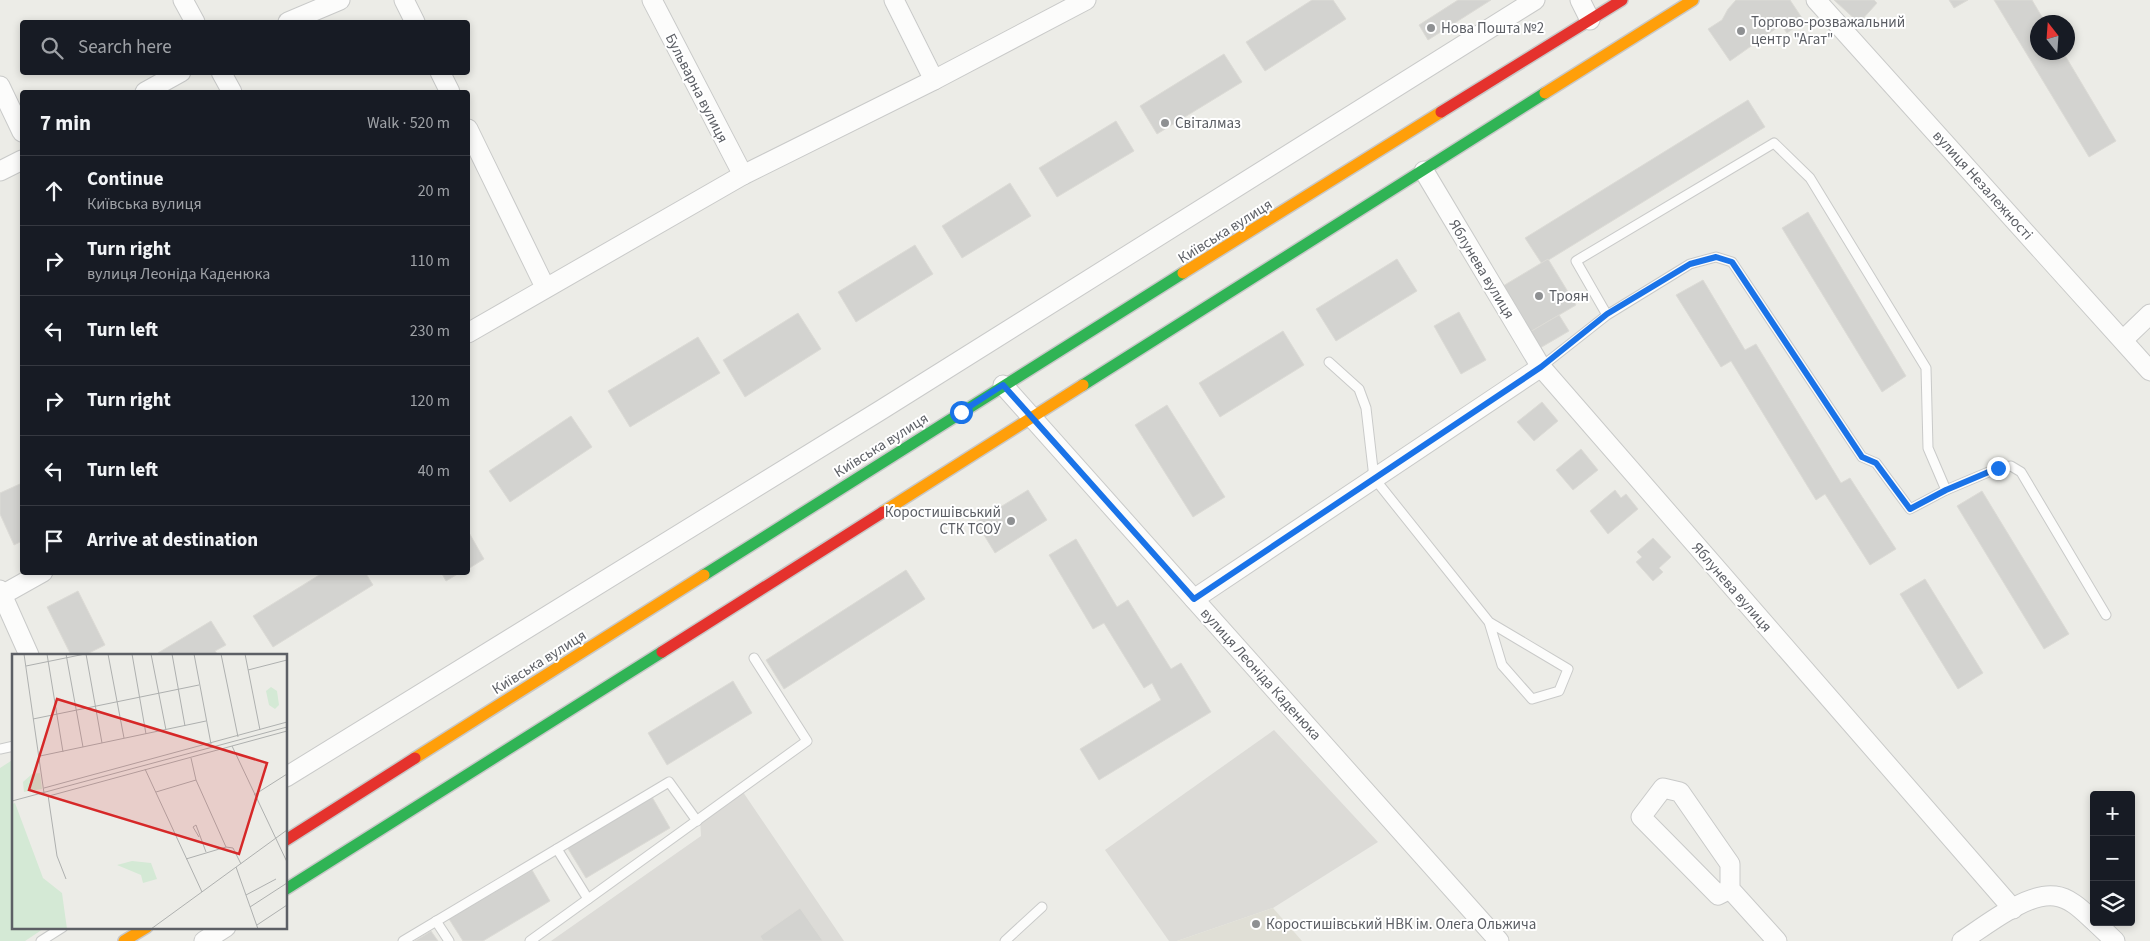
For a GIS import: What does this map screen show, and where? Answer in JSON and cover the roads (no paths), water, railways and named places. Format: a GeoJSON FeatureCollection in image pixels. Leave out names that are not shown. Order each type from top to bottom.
{"type":"FeatureCollection","features":[{"type":"Feature","properties":{"kind":"street"},"geometry":{"type":"LineString","coordinates":[[183,0],[194,20]]}},
{"type":"Feature","properties":{"kind":"street"},"geometry":{"type":"LineString","coordinates":[[293,20],[340,0]]}},
{"type":"Feature","properties":{"kind":"street"},"geometry":{"type":"LineString","coordinates":[[404,0],[414,20]]}},
{"type":"Feature","properties":{"kind":"street","name":"Бульварна вулиця"},"geometry":{"type":"LineString","coordinates":[[652,0],[743,176]]}},
{"type":"Feature","properties":{"kind":"street"},"geometry":{"type":"LineString","coordinates":[[894,0],[934,80]]}},
{"type":"Feature","properties":{"kind":"street"},"geometry":{"type":"LineString","coordinates":[[470,332],[545,287],[743,176],[934,80],[1086,0]]}},
{"type":"Feature","properties":{"kind":"street"},"geometry":{"type":"LineString","coordinates":[[288,776],[881,410],[1535,0]]}},
{"type":"Feature","properties":{"kind":"street"},"geometry":{"type":"LineString","coordinates":[[1580,0],[1590,20]]}},
{"type":"Feature","properties":{"kind":"street","name":"Київська вулиця"},"geometry":{"type":"LineString","coordinates":[[288,839],[1003,385],[1622,0]]}},
{"type":"Feature","properties":{"kind":"street"},"geometry":{"type":"LineString","coordinates":[[288,888],[1693,0]]}},
{"type":"Feature","properties":{"kind":"street","name":"вулиця Незалежності"},"geometry":{"type":"LineString","coordinates":[[1816,0],[2150,370]]}},
{"type":"Feature","properties":{"kind":"street"},"geometry":{"type":"LineString","coordinates":[[149,90],[176,75]]}},
{"type":"Feature","properties":{"kind":"street"},"geometry":{"type":"LineString","coordinates":[[223,75],[231,90]]}},
{"type":"Feature","properties":{"kind":"street"},"geometry":{"type":"LineString","coordinates":[[442,75],[449,90]]}},
{"type":"Feature","properties":{"kind":"street"},"geometry":{"type":"LineString","coordinates":[[0,86],[20,128]]}},
{"type":"Feature","properties":{"kind":"street"},"geometry":{"type":"LineString","coordinates":[[470,133],[545,287]]}},
{"type":"Feature","properties":{"kind":"street"},"geometry":{"type":"LineString","coordinates":[[0,171],[20,161]]}},
{"type":"Feature","properties":{"kind":"street","name":"Яблунева вулиця"},"geometry":{"type":"LineString","coordinates":[[1424,171],[1541,367],[2013,909]]}},
{"type":"Feature","properties":{"kind":"street"},"geometry":{"type":"LineString","coordinates":[[2123,340],[2150,314]]}},
{"type":"Feature","properties":{"kind":"street"},"geometry":{"type":"LineString","coordinates":[[1194,599],[1541,367]]}},
{"type":"Feature","properties":{"kind":"street","name":"вулиця Леоніда Каденюка"},"geometry":{"type":"LineString","coordinates":[[1003,385],[1499,941]]}},
{"type":"Feature","properties":{"kind":"street"},"geometry":{"type":"LineString","coordinates":[[29,654],[1,592],[38,575]]}},
{"type":"Feature","properties":{"kind":"street"},"geometry":{"type":"LineString","coordinates":[[1730,889],[1718,895],[1641,817],[1663,788],[1680,792],[1730,864],[1730,889],[1776,941]]}},
{"type":"Feature","properties":{"kind":"street"},"geometry":{"type":"LineString","coordinates":[[1962,941],[2034,898],[2055,896],[2077,905],[2090,918]]}},
{"type":"Feature","properties":{"kind":"street"},"geometry":{"type":"LineString","coordinates":[[2098,926],[2115,941]]}},
{"type":"Feature","properties":{"kind":"street"},"geometry":{"type":"LineString","coordinates":[[124,941],[145,928]]}},
{"type":"Feature","properties":{"kind":"street"},"geometry":{"type":"LineString","coordinates":[[193,928],[199,941]]}},
{"type":"Feature","properties":{"kind":"street"},"geometry":{"type":"LineString","coordinates":[[204,941],[224,928]]}},
{"type":"Feature","properties":{"kind":"lane"},"geometry":{"type":"LineString","coordinates":[[1607,314],[1576,261],[1774,143],[1810,178],[1926,368],[1928,448],[1946,490]]}},
{"type":"Feature","properties":{"kind":"lane"},"geometry":{"type":"LineString","coordinates":[[1541,367],[1607,314],[1690,264],[1716,257],[1732,262],[1862,457],[1876,463],[1910,509],[1946,490],[1998,468],[2011,466],[2021,472],[2106,615]]}},
{"type":"Feature","properties":{"kind":"lane"},"geometry":{"type":"LineString","coordinates":[[1329,362],[1359,389],[1366,408],[1374,478],[1489,622],[1568,669],[1558,691],[1532,699],[1502,665],[1489,622]]}},
{"type":"Feature","properties":{"kind":"lane"},"geometry":{"type":"LineString","coordinates":[[530,941],[697,822],[753,778],[807,741],[754,658]]}},
{"type":"Feature","properties":{"kind":"lane"},"geometry":{"type":"LineString","coordinates":[[403,941],[669,782],[697,822]]}},
{"type":"Feature","properties":{"kind":"lane"},"geometry":{"type":"LineString","coordinates":[[556,849],[588,899]]}},
{"type":"Feature","properties":{"kind":"lane"},"geometry":{"type":"LineString","coordinates":[[1005,941],[1042,907]]}},
{"type":"Feature","properties":{"kind":"lane"},"geometry":{"type":"LineString","coordinates":[[436,921],[449,941]]}},
{"type":"Feature","properties":{"kind":"lane"},"geometry":{"type":"LineString","coordinates":[[41,941],[60,928]]}},
{"type":"Feature","properties":{"kind":"place","name":"Нова Пошта №2"},"geometry":{"type":"Point","coordinates":[1431,28]}},
{"type":"Feature","properties":{"kind":"place","name":"Торгово-розважальний центр \"Агат\""},"geometry":{"type":"Point","coordinates":[1741,31]}},
{"type":"Feature","properties":{"kind":"place","name":"Світалмаз"},"geometry":{"type":"Point","coordinates":[1165,123]}},
{"type":"Feature","properties":{"kind":"place","name":"Троян"},"geometry":{"type":"Point","coordinates":[1539,296]}},
{"type":"Feature","properties":{"kind":"place","name":"Коростишівський СТК ТСОУ"},"geometry":{"type":"Point","coordinates":[1011,521]}},
{"type":"Feature","properties":{"kind":"place","name":"Коростишівський НВК ім. Олега Ольжича"},"geometry":{"type":"Point","coordinates":[1256,924]}}]}
